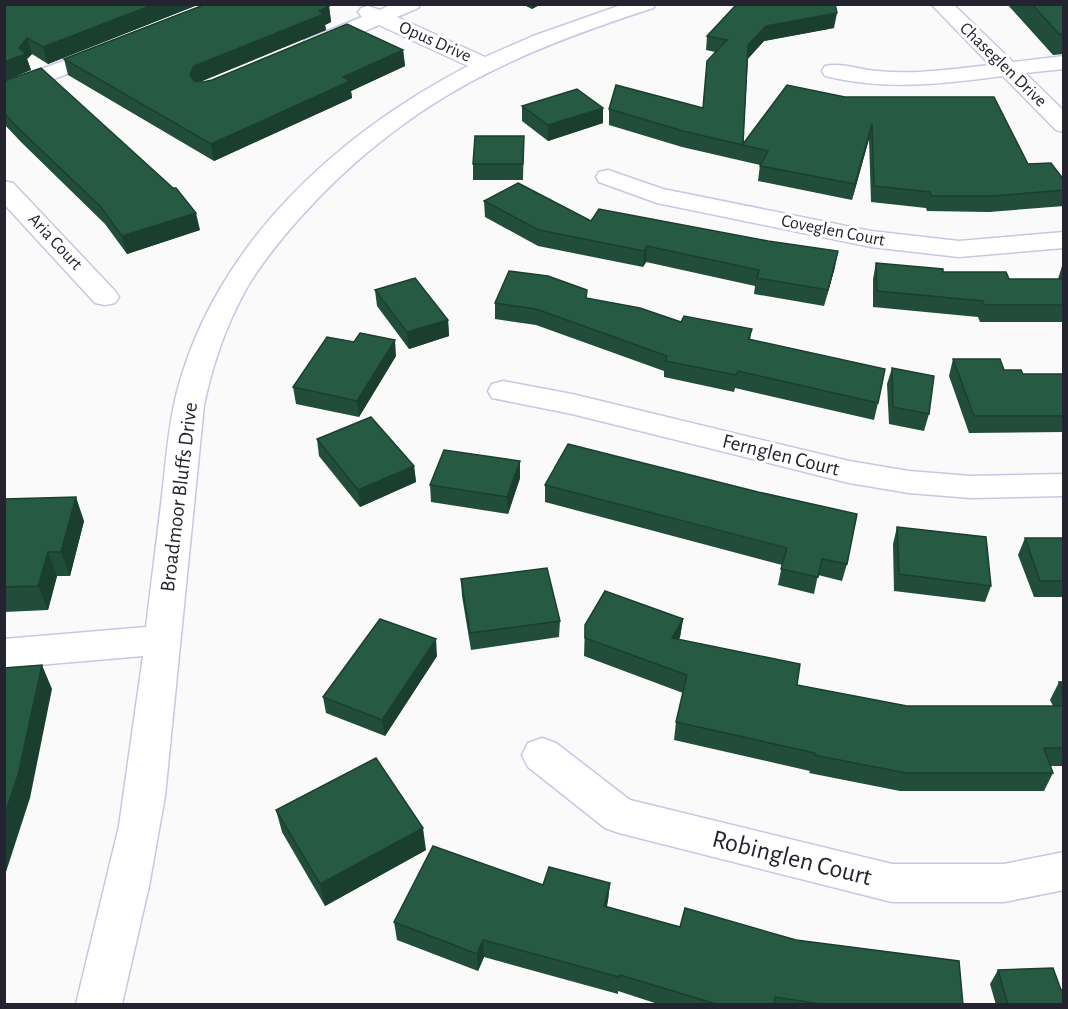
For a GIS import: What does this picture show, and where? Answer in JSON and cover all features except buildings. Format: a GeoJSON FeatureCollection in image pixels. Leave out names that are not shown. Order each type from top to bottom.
{"type":"FeatureCollection","features":[{"type":"Feature","properties":{"kind":"street","name":"Opus Drive"},"geometry":{"type":"LineString","coordinates":[[353,4],[484,64]]}},
{"type":"Feature","properties":{"kind":"street"},"geometry":{"type":"LineString","coordinates":[[293,54],[411,4]]}},
{"type":"Feature","properties":{"kind":"street","name":"Broadmoor Bluffs Drive"},"geometry":{"type":"LineString","coordinates":[[99,1005],[131,879],[149,766],[161,639],[190,402],[208,343],[230,294],[260,249],[301,199],[343,158],[400,114],[484,64],[558,33],[646,4]]}},
{"type":"Feature","properties":{"kind":"street","name":"Chaseglen Drive"},"geometry":{"type":"LineString","coordinates":[[941,4],[971,36],[1041,99],[1064,125]]}},
{"type":"Feature","properties":{"kind":"street"},"geometry":{"type":"LineString","coordinates":[[4,91],[127,43]]}},
{"type":"Feature","properties":{"kind":"street"},"geometry":{"type":"LineString","coordinates":[[834,70],[902,80],[928,79],[1064,62]]}},
{"type":"Feature","properties":{"kind":"street","name":"Coveglen Court"},"geometry":{"type":"LineString","coordinates":[[608,177],[657,195],[871,239],[959,249],[1064,240]]}},
{"type":"Feature","properties":{"kind":"street","name":"Aria Court"},"geometry":{"type":"LineString","coordinates":[[4,188],[105,297]]}},
{"type":"Feature","properties":{"kind":"street","name":"Fernglen Court"},"geometry":{"type":"LineString","coordinates":[[502,391],[573,404],[849,472],[899,480],[971,487],[1064,485]]}},
{"type":"Feature","properties":{"kind":"street"},"geometry":{"type":"LineString","coordinates":[[4,654],[161,639]]}},
{"type":"Feature","properties":{"kind":"street","name":"Robinglen Court"},"geometry":{"type":"LineString","coordinates":[[542,755],[619,815],[892,883],[1004,883],[1064,871]]}}]}
